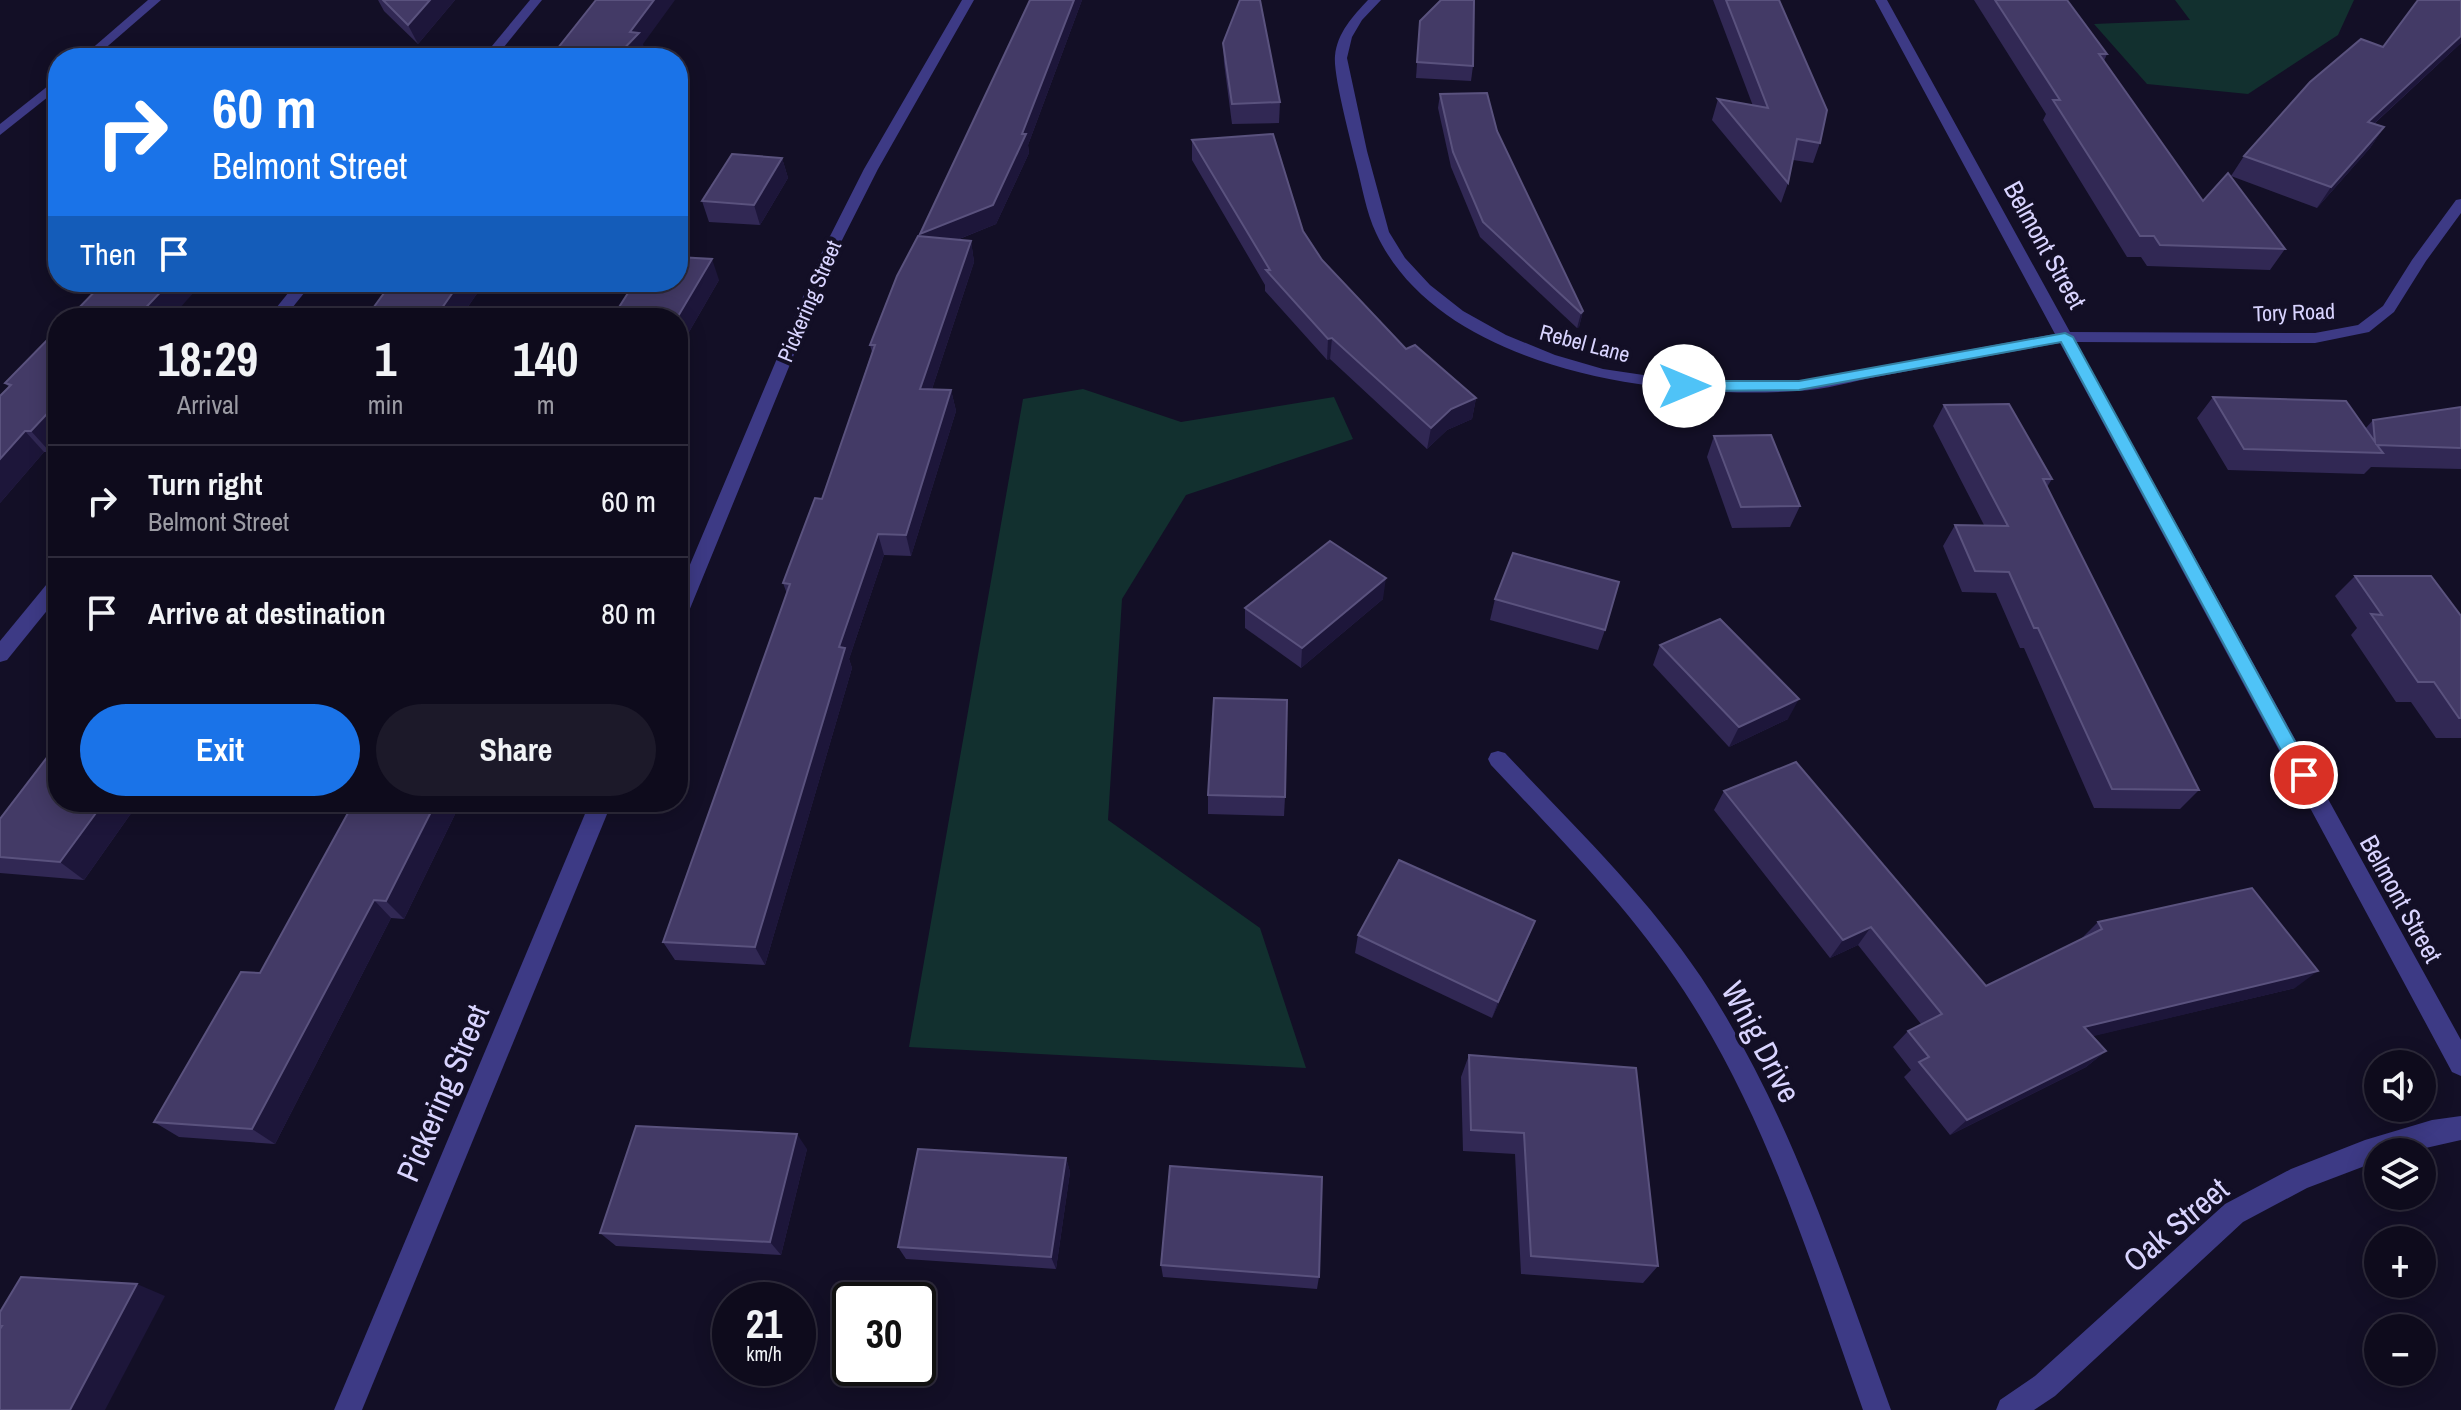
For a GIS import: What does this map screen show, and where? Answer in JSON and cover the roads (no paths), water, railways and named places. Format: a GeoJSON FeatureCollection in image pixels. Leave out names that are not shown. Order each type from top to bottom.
{"type":"FeatureCollection","features":[{"type":"Feature","properties":{"kind":"street"},"geometry":{"type":"LineString","coordinates":[[99,48],[155,0]]}},
{"type":"Feature","properties":{"kind":"street"},"geometry":{"type":"LineString","coordinates":[[496,48],[536,0]]}},
{"type":"Feature","properties":{"kind":"street","name":"Pickering Street"},"geometry":{"type":"LineString","coordinates":[[688,592],[829,252],[871,169],[968,0]]}},
{"type":"Feature","properties":{"kind":"street","name":"Rebel Lane"},"geometry":{"type":"LineString","coordinates":[[1375,0],[1357,18],[1346,37],[1341,58],[1360,151],[1382,232],[1399,260],[1425,288],[1458,314],[1500,338],[1549,359],[1602,374],[1684,386],[1799,386],[2065,337]]}},
{"type":"Feature","properties":{"kind":"street","name":"Belmont Street"},"geometry":{"type":"LineString","coordinates":[[1881,0],[2461,1064]]}},
{"type":"Feature","properties":{"kind":"street"},"geometry":{"type":"LineString","coordinates":[[0,131],[48,90]]}},
{"type":"Feature","properties":{"kind":"street","name":"Tory Road"},"geometry":{"type":"LineString","coordinates":[[2065,337],[2315,338],[2363,329],[2389,309],[2419,260],[2461,203]]}},
{"type":"Feature","properties":{"kind":"street"},"geometry":{"type":"LineString","coordinates":[[284,308],[297,292]]}},
{"type":"Feature","properties":{"kind":"street"},"geometry":{"type":"LineString","coordinates":[[0,655],[48,596]]}},
{"type":"Feature","properties":{"kind":"street","name":"Whig Drive"},"geometry":{"type":"LineString","coordinates":[[1498,759],[1612,881],[1693,984],[1736,1059],[1776,1139],[1877,1410]]}},
{"type":"Feature","properties":{"kind":"street","name":"Pickering Street"},"geometry":{"type":"LineString","coordinates":[[348,1410],[597,812]]}},
{"type":"Feature","properties":{"kind":"street","name":"Oak Street"},"geometry":{"type":"LineString","coordinates":[[2010,1410],[2079,1355],[2234,1213],[2313,1173],[2432,1132],[2461,1128]]}}]}
